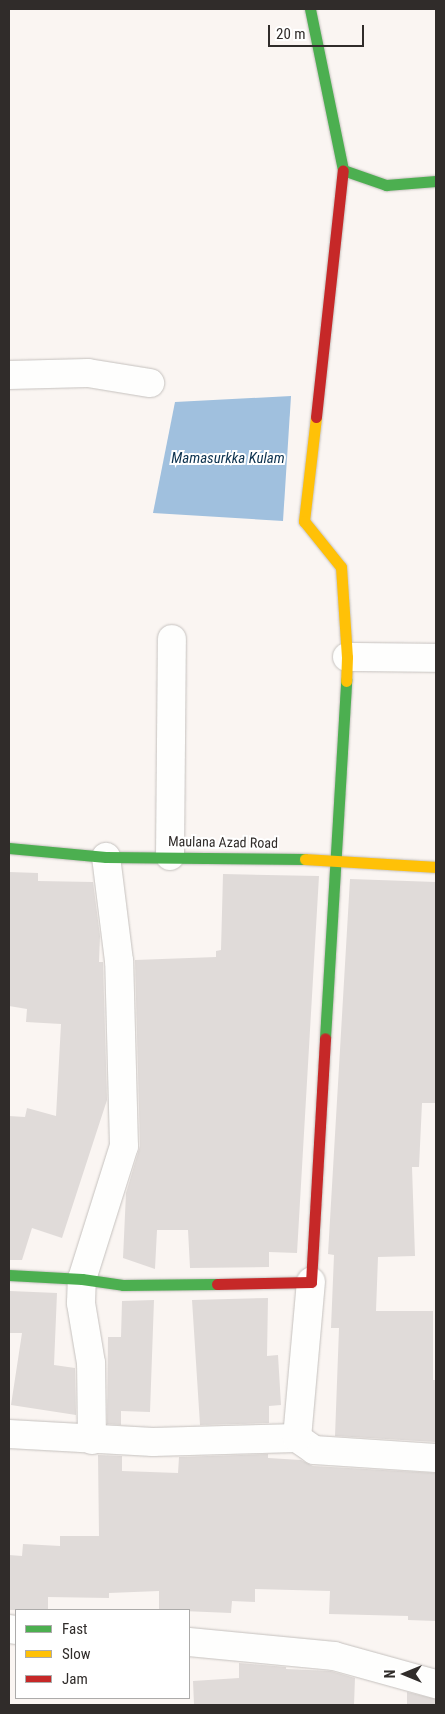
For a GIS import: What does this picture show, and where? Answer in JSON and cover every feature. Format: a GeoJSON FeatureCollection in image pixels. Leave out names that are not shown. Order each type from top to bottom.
{"type":"FeatureCollection","features":[{"type":"Feature","properties":{"kind":"street"},"geometry":{"type":"LineString","coordinates":[[298,1438],[311,1282],[347,658],[341,567],[304,521],[343,170],[310,9]]}},
{"type":"Feature","properties":{"kind":"street"},"geometry":{"type":"LineString","coordinates":[[343,170],[386,185],[436,181]]}},
{"type":"Feature","properties":{"kind":"street"},"geometry":{"type":"LineString","coordinates":[[9,375],[88,373],[150,383]]}},
{"type":"Feature","properties":{"kind":"street"},"geometry":{"type":"LineString","coordinates":[[170,856],[172,639]]}},
{"type":"Feature","properties":{"kind":"street"},"geometry":{"type":"LineString","coordinates":[[347,658],[436,658]]}},
{"type":"Feature","properties":{"kind":"street","name":"Maulana Azad Road"},"geometry":{"type":"LineString","coordinates":[[9,848],[106,856],[334,859],[436,868]]}},
{"type":"Feature","properties":{"kind":"street"},"geometry":{"type":"LineString","coordinates":[[92,1440],[91,1363],[81,1303],[82,1279],[124,1146],[119,961],[106,856]]}},
{"type":"Feature","properties":{"kind":"street"},"geometry":{"type":"LineString","coordinates":[[9,1275],[82,1279],[123,1285],[311,1282]]}},
{"type":"Feature","properties":{"kind":"street"},"geometry":{"type":"LineString","coordinates":[[9,1434],[153,1442],[298,1438],[314,1450],[436,1458]]}},
{"type":"Feature","properties":{"kind":"street"},"geometry":{"type":"LineString","coordinates":[[190,1642],[334,1656],[436,1684]]}},
{"type":"Feature","properties":{"kind":"water","name":"Mamasurkka Kulam"},"geometry":{"type":"Polygon","coordinates":[[[291,396],[283,521],[153,513],[175,402],[291,396]]]}},
{"type":"Feature","properties":{"kind":"building"},"geometry":{"type":"Polygon","coordinates":[[[9,872],[38,873],[38,881],[93,882],[100,936],[99,962],[103,962],[107,1100],[62,1238],[32,1228],[22,1260],[9,1260],[9,1116],[25,1117],[27,1108],[56,1116],[61,1024],[26,1022],[27,1009],[9,1006],[9,872]]]}},
{"type":"Feature","properties":{"kind":"building"},"geometry":{"type":"Polygon","coordinates":[[[223,874],[319,876],[297,1253],[269,1252],[269,1267],[190,1268],[188,1230],[157,1230],[155,1269],[123,1258],[126,1193],[140,1146],[135,960],[216,957],[216,951],[221,950],[223,874]]]}},
{"type":"Feature","properties":{"kind":"building"},"geometry":{"type":"Polygon","coordinates":[[[350,879],[436,882],[436,1103],[422,1103],[419,1167],[412,1167],[415,1256],[378,1257],[376,1311],[433,1311],[433,1380],[436,1380],[436,1442],[335,1436],[339,1328],[331,1328],[334,1255],[328,1254],[350,879]]]}},
{"type":"Feature","properties":{"kind":"building"},"geometry":{"type":"Polygon","coordinates":[[[10,1291],[57,1293],[54,1365],[75,1368],[76,1415],[11,1405],[22,1333],[9,1333],[10,1291]]]}},
{"type":"Feature","properties":{"kind":"building"},"geometry":{"type":"Polygon","coordinates":[[[268,1298],[267,1356],[278,1355],[281,1405],[269,1406],[269,1423],[200,1425],[192,1300],[268,1298]]]}},
{"type":"Feature","properties":{"kind":"building"},"geometry":{"type":"Polygon","coordinates":[[[154,1300],[150,1412],[121,1411],[121,1425],[107,1424],[108,1337],[121,1337],[122,1301],[154,1300]]]}},
{"type":"Feature","properties":{"kind":"building"},"geometry":{"type":"Polygon","coordinates":[[[268,1454],[268,1458],[301,1460],[313,1466],[436,1473],[436,1621],[408,1620],[408,1616],[329,1614],[330,1591],[255,1589],[255,1602],[232,1601],[231,1613],[190,1611],[190,1609],[159,1609],[159,1591],[109,1593],[109,1598],[48,1597],[48,1609],[9,1610],[9,1555],[22,1556],[23,1544],[60,1546],[60,1536],[99,1536],[98,1455],[122,1456],[122,1471],[178,1473],[179,1457],[268,1454]]]}},
{"type":"Feature","properties":{"kind":"building"},"geometry":{"type":"Polygon","coordinates":[[[239,1663],[286,1667],[286,1669],[331,1671],[355,1678],[354,1705],[194,1705],[193,1681],[239,1678],[239,1663]]]}},
{"type":"Feature","properties":{"kind":"building"},"geometry":{"type":"Polygon","coordinates":[[[407,1692],[436,1699],[436,1705],[407,1705],[407,1692]]]}},
{"type":"Feature","properties":{"kind":"traffic: fast"},"geometry":{"type":"LineString","coordinates":[[310,9],[343,170],[386,185],[436,181]]}},
{"type":"Feature","properties":{"kind":"traffic: fast"},"geometry":{"type":"LineString","coordinates":[[325,1038],[346,681]]}},
{"type":"Feature","properties":{"kind":"traffic: fast"},"geometry":{"type":"LineString","coordinates":[[9,848],[106,857],[305,859]]}},
{"type":"Feature","properties":{"kind":"traffic: fast"},"geometry":{"type":"LineString","coordinates":[[9,1275],[82,1279],[123,1285],[217,1284]]}},
{"type":"Feature","properties":{"kind":"traffic: slow"},"geometry":{"type":"LineString","coordinates":[[316,417],[304,521],[341,567],[347,657],[346,681]]}},
{"type":"Feature","properties":{"kind":"traffic: slow"},"geometry":{"type":"LineString","coordinates":[[305,859],[436,867]]}},
{"type":"Feature","properties":{"kind":"traffic: jam"},"geometry":{"type":"LineString","coordinates":[[316,417],[343,170]]}},
{"type":"Feature","properties":{"kind":"traffic: jam"},"geometry":{"type":"LineString","coordinates":[[217,1284],[311,1282],[325,1038]]}}]}
